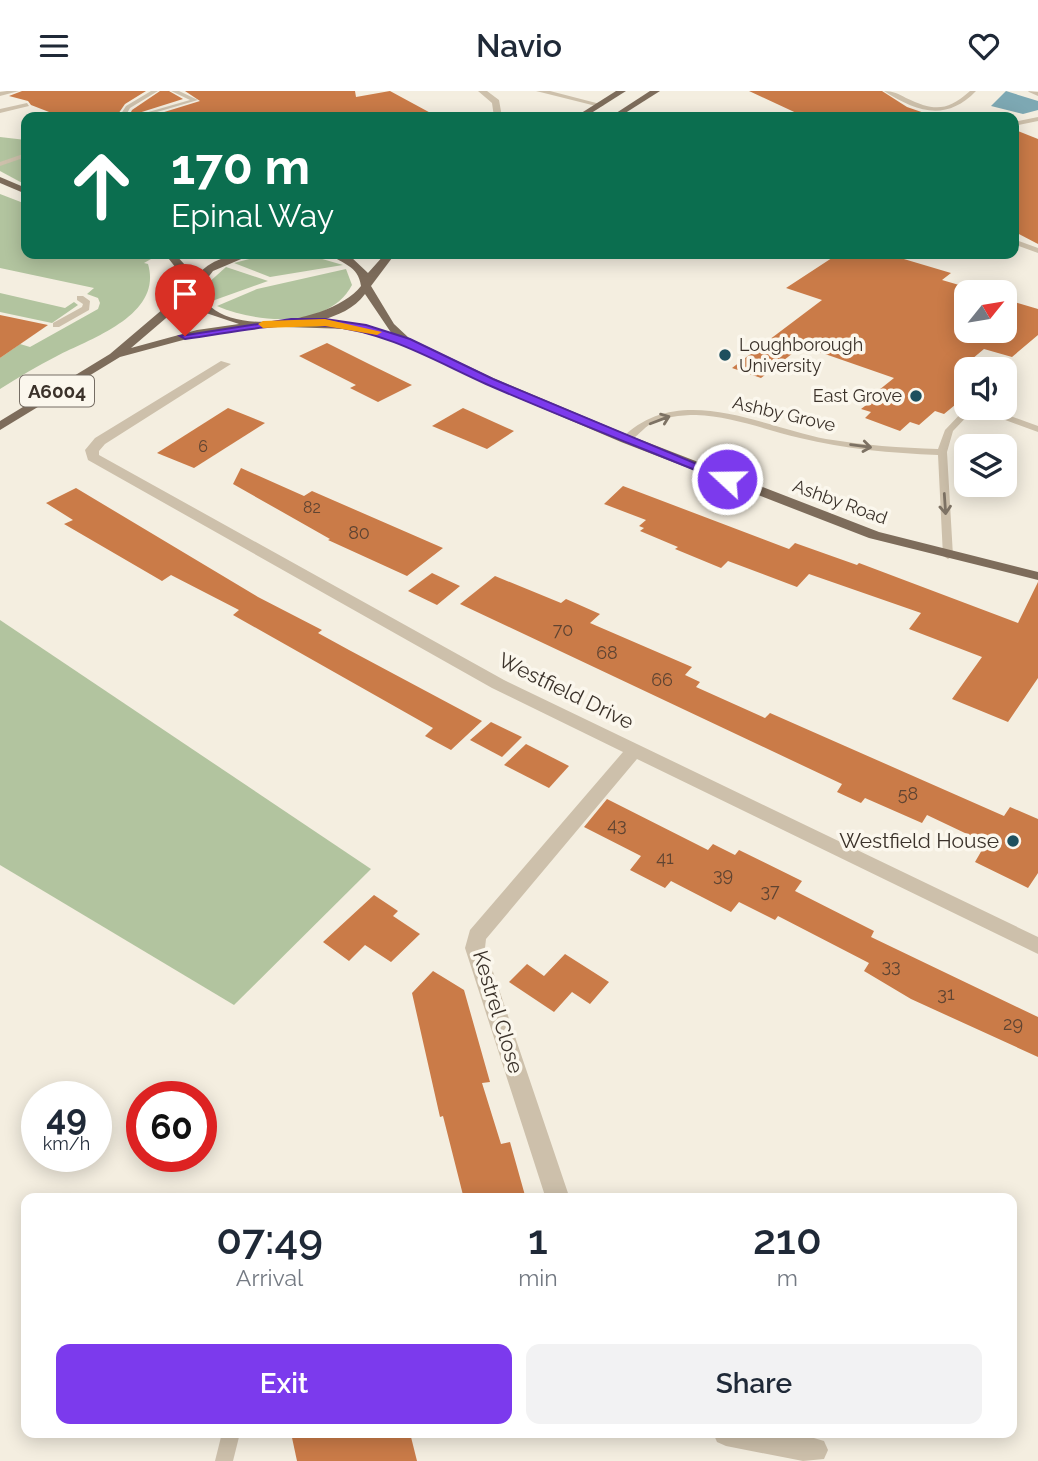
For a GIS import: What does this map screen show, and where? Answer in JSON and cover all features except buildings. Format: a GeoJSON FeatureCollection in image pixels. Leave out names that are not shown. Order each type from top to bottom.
{"type":"FeatureCollection","features":[{"type":"Feature","properties":{"kind":"main road"},"geometry":{"type":"LineString","coordinates":[[588,112],[622,91]]}},
{"type":"Feature","properties":{"kind":"main road"},"geometry":{"type":"LineString","coordinates":[[622,112],[656,91]]}},
{"type":"Feature","properties":{"kind":"main road"},"geometry":{"type":"LineString","coordinates":[[600,105],[625,110]]}},
{"type":"Feature","properties":{"kind":"main road"},"geometry":{"type":"LineString","coordinates":[[0,180],[21,189]]}},
{"type":"Feature","properties":{"kind":"main road"},"geometry":{"type":"LineString","coordinates":[[174,259],[211,312],[238,321],[272,323],[291,322],[344,307],[356,299],[386,259]]}},
{"type":"Feature","properties":{"kind":"main road"},"geometry":{"type":"LineString","coordinates":[[195,286],[213,267],[235,259]]}},
{"type":"Feature","properties":{"kind":"main road","name":"Ashby Road"},"geometry":{"type":"LineString","coordinates":[[344,259],[364,273],[366,284],[390,326],[406,341]]}},
{"type":"Feature","properties":{"kind":"main road","name":"A6004"},"geometry":{"type":"LineString","coordinates":[[0,426],[114,356],[195,286]]}},
{"type":"Feature","properties":{"kind":"main road","name":"Ashby Road"},"geometry":{"type":"LineString","coordinates":[[291,322],[348,325],[406,341],[489,381],[626,439],[874,535],[948,556],[1038,576]]}},
{"type":"Feature","properties":{"kind":"main road","name":"A6004"},"geometry":{"type":"LineString","coordinates":[[114,356],[197,333],[272,323]]}},
{"type":"Feature","properties":{"kind":"street"},"geometry":{"type":"LineString","coordinates":[[482,91],[496,102],[497,112]]}},
{"type":"Feature","properties":{"kind":"street"},"geometry":{"type":"LineString","coordinates":[[540,91],[600,105]]}},
{"type":"Feature","properties":{"kind":"street"},"geometry":{"type":"LineString","coordinates":[[184,372],[201,378],[225,364]]}},
{"type":"Feature","properties":{"kind":"street","name":"Westfield Drive"},"geometry":{"type":"LineString","coordinates":[[201,378],[100,441],[92,450],[93,457],[498,684],[1038,946]]}},
{"type":"Feature","properties":{"kind":"street","name":"Kestrel Close"},"geometry":{"type":"LineString","coordinates":[[556,1193],[475,948],[477,936],[634,750]]}},
{"type":"Feature","properties":{"kind":"street"},"geometry":{"type":"LineString","coordinates":[[766,1438],[816,1450]]}},
{"type":"Feature","properties":{"kind":"lane"},"geometry":{"type":"LineString","coordinates":[[0,94],[16,91]]}},
{"type":"Feature","properties":{"kind":"lane"},"geometry":{"type":"LineString","coordinates":[[125,112],[128,107],[155,91]]}},
{"type":"Feature","properties":{"kind":"lane"},"geometry":{"type":"LineString","coordinates":[[160,112],[195,100],[174,91]]}},
{"type":"Feature","properties":{"kind":"lane"},"geometry":{"type":"LineString","coordinates":[[887,91],[935,112],[958,106],[973,91]]}},
{"type":"Feature","properties":{"kind":"lane"},"geometry":{"type":"LineString","coordinates":[[1031,91],[1038,94]]}},
{"type":"Feature","properties":{"kind":"lane"},"geometry":{"type":"LineString","coordinates":[[0,111],[27,105]]}},
{"type":"Feature","properties":{"kind":"lane"},"geometry":{"type":"LineString","coordinates":[[1019,123],[1038,119]]}},
{"type":"Feature","properties":{"kind":"lane"},"geometry":{"type":"LineString","coordinates":[[0,165],[21,157]]}},
{"type":"Feature","properties":{"kind":"lane"},"geometry":{"type":"LineString","coordinates":[[1019,243],[1038,251]]}},
{"type":"Feature","properties":{"kind":"lane"},"geometry":{"type":"LineString","coordinates":[[56,325],[86,308],[87,303],[80,298]]}},
{"type":"Feature","properties":{"kind":"lane","name":"Ashby Grove"},"geometry":{"type":"LineString","coordinates":[[626,439],[664,417],[699,412],[723,415],[822,441],[901,451],[942,452]]}},
{"type":"Feature","properties":{"kind":"lane"},"geometry":{"type":"LineString","coordinates":[[948,556],[942,452],[948,429],[958,420]]}},
{"type":"Feature","properties":{"kind":"lane"},"geometry":{"type":"LineString","coordinates":[[1014,420],[1038,429]]}},
{"type":"Feature","properties":{"kind":"lane"},"geometry":{"type":"LineString","coordinates":[[224,1461],[230,1438]]}},
{"type":"Feature","properties":{"kind":"green space"},"geometry":{"type":"Polygon","coordinates":[[[0,137],[21,139],[21,182],[0,171],[0,137]]]}},
{"type":"Feature","properties":{"kind":"green space"},"geometry":{"type":"Polygon","coordinates":[[[0,194],[21,202],[21,259],[151,259],[144,263],[148,264],[150,282],[145,297],[135,311],[105,332],[0,389],[0,358],[20,344],[30,347],[98,309],[100,303],[98,298],[87,294],[94,288],[0,268],[0,194]]]}},
{"type":"Feature","properties":{"kind":"green space"},"geometry":{"type":"Polygon","coordinates":[[[250,259],[322,259],[343,265],[270,277],[234,263],[250,259]]]}},
{"type":"Feature","properties":{"kind":"green space"},"geometry":{"type":"Polygon","coordinates":[[[226,267],[268,281],[212,301],[206,294],[207,284],[226,267]]]}},
{"type":"Feature","properties":{"kind":"green space"},"geometry":{"type":"Polygon","coordinates":[[[346,269],[352,285],[341,300],[326,310],[309,316],[271,319],[217,306],[257,289],[346,269]]]}},
{"type":"Feature","properties":{"kind":"green space"},"geometry":{"type":"Polygon","coordinates":[[[0,293],[65,308],[74,302],[78,305],[52,323],[0,312],[0,293]]]}},
{"type":"Feature","properties":{"kind":"green space"},"geometry":{"type":"Polygon","coordinates":[[[0,620],[371,869],[234,1005],[0,865],[0,620]]]}},
{"type":"Feature","properties":{"kind":"water"},"geometry":{"type":"Polygon","coordinates":[[[1006,91],[1038,101],[1038,110],[1023,114],[991,106],[1006,91]]]}},
{"type":"Feature","properties":{"kind":"slow traffic"},"geometry":{"type":"LineString","coordinates":[[263,324],[325,323],[377,332]]}},
{"type":"Feature","properties":{"kind":"place","name":"Loughborough University"},"geometry":{"type":"Point","coordinates":[725,355]}},
{"type":"Feature","properties":{"kind":"place","name":"East Grove"},"geometry":{"type":"Point","coordinates":[916,396]}},
{"type":"Feature","properties":{"kind":"place","name":"Westfield House"},"geometry":{"type":"Point","coordinates":[1013,841]}},
{"type":"Feature","properties":{"kind":"route"},"geometry":{"type":"LineString","coordinates":[[185,336],[229,328],[291,322],[366,328],[406,341],[489,381],[727,479]]}}]}
